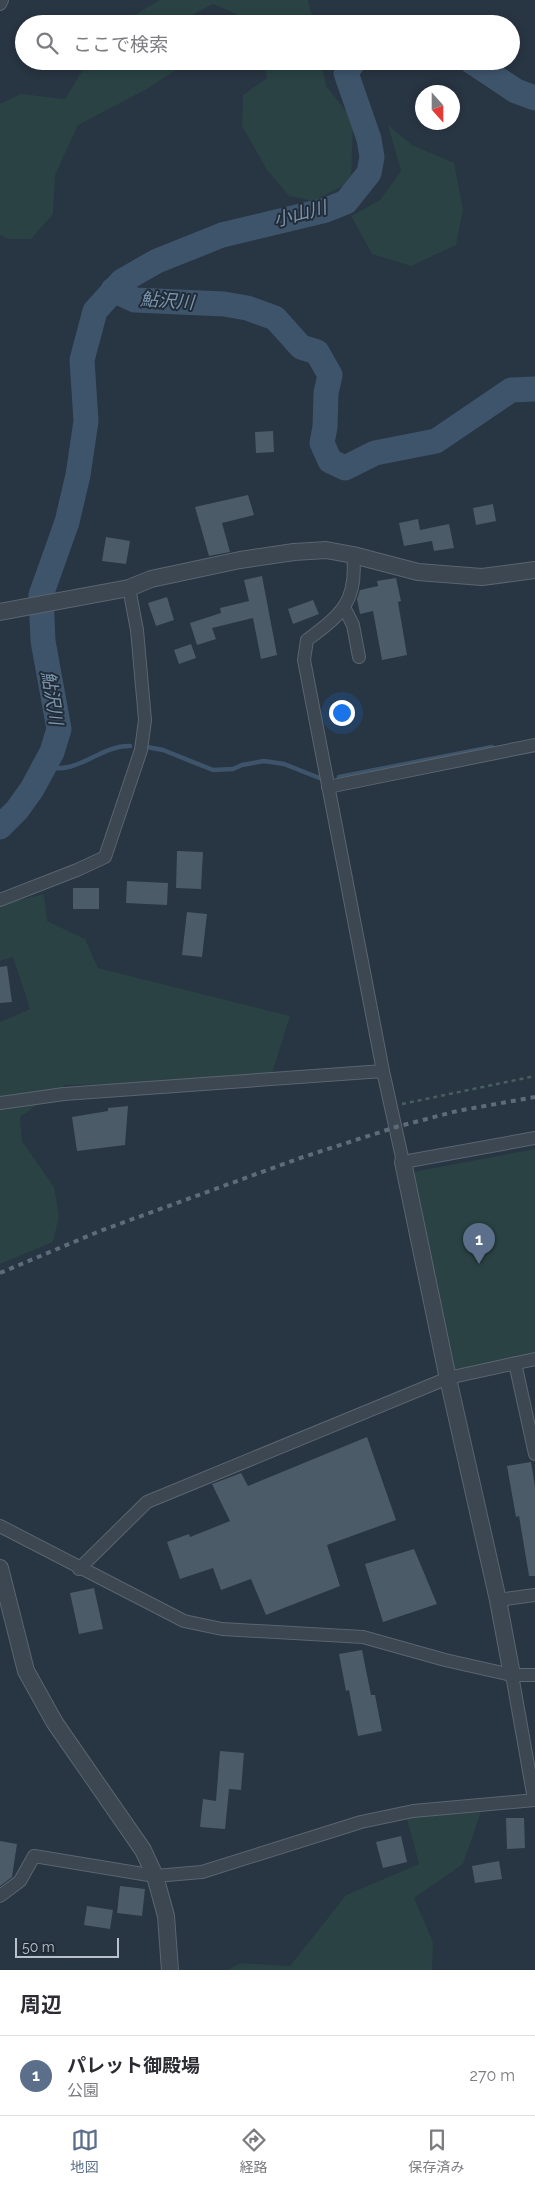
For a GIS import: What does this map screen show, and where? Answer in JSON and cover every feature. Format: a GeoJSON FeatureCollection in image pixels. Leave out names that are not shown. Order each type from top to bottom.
{"type":"FeatureCollection","features":[{"type":"Feature","properties":{"kind":"street"},"geometry":{"type":"LineString","coordinates":[[0,4],[2,0]]}},
{"type":"Feature","properties":{"kind":"street"},"geometry":{"type":"LineString","coordinates":[[0,612],[130,588],[151,579],[240,560],[326,550],[353,554],[418,572],[482,577],[535,570]]}},
{"type":"Feature","properties":{"kind":"street"},"geometry":{"type":"LineString","coordinates":[[0,1896],[20,1881],[34,1856],[155,1876],[202,1872],[361,1822],[413,1811],[535,1799],[498,1600],[448,1378],[383,1070],[304,660],[307,640],[334,620],[350,598],[354,565],[353,554]]}},
{"type":"Feature","properties":{"kind":"street"},"geometry":{"type":"LineString","coordinates":[[0,900],[105,857],[141,750],[145,720],[137,630],[130,588]]}},
{"type":"Feature","properties":{"kind":"street"},"geometry":{"type":"LineString","coordinates":[[344,607],[354,625],[358,657]]}},
{"type":"Feature","properties":{"kind":"street"},"geometry":{"type":"LineString","coordinates":[[328,787],[535,745]]}},
{"type":"Feature","properties":{"kind":"street"},"geometry":{"type":"LineString","coordinates":[[0,1104],[64,1094],[383,1070]]}},
{"type":"Feature","properties":{"kind":"street"},"geometry":{"type":"LineString","coordinates":[[403,1162],[535,1138]]}},
{"type":"Feature","properties":{"kind":"street"},"geometry":{"type":"LineString","coordinates":[[79,1568],[147,1502],[448,1378],[535,1358]]}},
{"type":"Feature","properties":{"kind":"street"},"geometry":{"type":"LineString","coordinates":[[515,1363],[535,1454]]}},
{"type":"Feature","properties":{"kind":"street"},"geometry":{"type":"LineString","coordinates":[[0,1526],[184,1621],[222,1629],[363,1637],[444,1660],[512,1675],[535,1675]]}},
{"type":"Feature","properties":{"kind":"street"},"geometry":{"type":"LineString","coordinates":[[0,1568],[26,1672],[55,1722],[143,1850],[155,1876],[166,1916],[170,1970]]}},
{"type":"Feature","properties":{"kind":"street"},"geometry":{"type":"LineString","coordinates":[[498,1600],[535,1595]]}},
{"type":"Feature","properties":{"kind":"path"},"geometry":{"type":"LineString","coordinates":[[391,1106],[535,1076]]}},
{"type":"Feature","properties":{"kind":"green space"},"geometry":{"type":"Polygon","coordinates":[[[160,0],[308,0],[312,15],[237,15],[213,4],[192,15],[134,15],[160,0]]]}},
{"type":"Feature","properties":{"kind":"green space"},"geometry":{"type":"Polygon","coordinates":[[[83,70],[176,70],[147,89],[78,125],[55,175],[53,214],[31,239],[8,239],[0,235],[0,104],[21,94],[65,99],[83,70]]]}},
{"type":"Feature","properties":{"kind":"green space"},"geometry":{"type":"Polygon","coordinates":[[[265,70],[323,70],[326,86],[353,120],[351,182],[313,201],[289,196],[267,170],[242,126],[243,95],[267,78],[265,70]]]}},
{"type":"Feature","properties":{"kind":"green space"},"geometry":{"type":"Polygon","coordinates":[[[388,125],[412,145],[454,163],[463,210],[456,245],[411,266],[372,254],[351,216],[380,200],[401,171],[388,125]]]}},
{"type":"Feature","properties":{"kind":"green space"},"geometry":{"type":"Polygon","coordinates":[[[44,894],[47,921],[85,939],[98,968],[290,1016],[272,1073],[126,1084],[65,1085],[20,1117],[22,1141],[54,1187],[59,1216],[53,1242],[0,1264],[0,1022],[30,1009],[13,957],[0,961],[0,905],[44,894]]]}},
{"type":"Feature","properties":{"kind":"green space"},"geometry":{"type":"Polygon","coordinates":[[[535,1149],[535,1354],[447,1374],[402,1174],[535,1149]]]}},
{"type":"Feature","properties":{"kind":"green space"},"geometry":{"type":"Polygon","coordinates":[[[481,1812],[463,1864],[414,1898],[433,1942],[432,1970],[227,1970],[241,1963],[290,1966],[346,1895],[419,1864],[406,1816],[481,1812]]]}},
{"type":"Feature","properties":{"kind":"building"},"geometry":{"type":"Polygon","coordinates":[[[273,431],[274,452],[256,453],[255,432],[273,431]]]}},
{"type":"Feature","properties":{"kind":"building"},"geometry":{"type":"Polygon","coordinates":[[[248,495],[254,515],[222,523],[230,552],[209,556],[195,507],[248,495]]]}},
{"type":"Feature","properties":{"kind":"building"},"geometry":{"type":"Polygon","coordinates":[[[493,504],[496,521],[476,525],[473,508],[493,504]]]}},
{"type":"Feature","properties":{"kind":"building"},"geometry":{"type":"Polygon","coordinates":[[[418,519],[420,530],[449,524],[454,548],[434,551],[432,541],[404,546],[399,523],[418,519]]]}},
{"type":"Feature","properties":{"kind":"building"},"geometry":{"type":"Polygon","coordinates":[[[106,537],[130,541],[126,564],[102,561],[106,537]]]}},
{"type":"Feature","properties":{"kind":"building"},"geometry":{"type":"Polygon","coordinates":[[[262,576],[277,655],[261,659],[253,618],[212,628],[216,639],[197,645],[190,623],[221,613],[220,608],[249,601],[244,580],[262,576]]]}},
{"type":"Feature","properties":{"kind":"building"},"geometry":{"type":"Polygon","coordinates":[[[396,578],[401,601],[398,602],[407,655],[382,660],[373,611],[360,614],[357,599],[360,590],[378,586],[377,581],[396,578]]]}},
{"type":"Feature","properties":{"kind":"building"},"geometry":{"type":"Polygon","coordinates":[[[167,597],[174,620],[156,626],[148,603],[167,597]]]}},
{"type":"Feature","properties":{"kind":"building"},"geometry":{"type":"Polygon","coordinates":[[[313,600],[319,614],[293,624],[288,609],[313,600]]]}},
{"type":"Feature","properties":{"kind":"building"},"geometry":{"type":"Polygon","coordinates":[[[191,644],[196,658],[179,664],[174,650],[191,644]]]}},
{"type":"Feature","properties":{"kind":"building"},"geometry":{"type":"Polygon","coordinates":[[[177,851],[203,852],[201,889],[176,888],[177,851]]]}},
{"type":"Feature","properties":{"kind":"building"},"geometry":{"type":"Polygon","coordinates":[[[127,881],[168,883],[167,905],[126,903],[127,881]]]}},
{"type":"Feature","properties":{"kind":"building"},"geometry":{"type":"Polygon","coordinates":[[[73,888],[99,888],[99,909],[73,909],[73,888]]]}},
{"type":"Feature","properties":{"kind":"building"},"geometry":{"type":"Polygon","coordinates":[[[187,912],[207,914],[202,957],[182,955],[187,912]]]}},
{"type":"Feature","properties":{"kind":"building"},"geometry":{"type":"Polygon","coordinates":[[[7,966],[12,1002],[0,1003],[0,967],[7,966]]]}},
{"type":"Feature","properties":{"kind":"building"},"geometry":{"type":"Polygon","coordinates":[[[128,1106],[125,1145],[77,1151],[72,1117],[108,1111],[108,1108],[128,1106]]]}},
{"type":"Feature","properties":{"kind":"building"},"geometry":{"type":"Polygon","coordinates":[[[367,1437],[396,1520],[327,1545],[340,1586],[266,1615],[251,1579],[221,1590],[213,1568],[180,1579],[167,1542],[189,1534],[190,1537],[230,1521],[212,1484],[241,1473],[248,1486],[367,1437]]]}},
{"type":"Feature","properties":{"kind":"building"},"geometry":{"type":"Polygon","coordinates":[[[531,1462],[535,1487],[535,1576],[529,1576],[519,1516],[516,1517],[507,1466],[531,1462]]]}},
{"type":"Feature","properties":{"kind":"building"},"geometry":{"type":"Polygon","coordinates":[[[414,1549],[437,1604],[383,1622],[365,1564],[414,1549]]]}},
{"type":"Feature","properties":{"kind":"building"},"geometry":{"type":"Polygon","coordinates":[[[94,1588],[103,1629],[79,1634],[70,1593],[94,1588]]]}},
{"type":"Feature","properties":{"kind":"building"},"geometry":{"type":"Polygon","coordinates":[[[362,1650],[371,1695],[375,1695],[382,1731],[358,1736],[349,1690],[346,1691],[339,1654],[362,1650]]]}},
{"type":"Feature","properties":{"kind":"building"},"geometry":{"type":"Polygon","coordinates":[[[220,1751],[244,1753],[241,1790],[229,1789],[225,1829],[200,1827],[203,1799],[216,1801],[220,1751]]]}},
{"type":"Feature","properties":{"kind":"building"},"geometry":{"type":"Polygon","coordinates":[[[506,1818],[524,1818],[525,1848],[507,1849],[506,1818]]]}},
{"type":"Feature","properties":{"kind":"building"},"geometry":{"type":"Polygon","coordinates":[[[401,1836],[407,1862],[383,1868],[376,1842],[401,1836]]]}},
{"type":"Feature","properties":{"kind":"building"},"geometry":{"type":"Polygon","coordinates":[[[0,1841],[17,1844],[12,1877],[0,1886],[0,1841]]]}},
{"type":"Feature","properties":{"kind":"building"},"geometry":{"type":"Polygon","coordinates":[[[499,1861],[502,1879],[475,1883],[472,1866],[499,1861]]]}},
{"type":"Feature","properties":{"kind":"building"},"geometry":{"type":"Polygon","coordinates":[[[120,1886],[145,1889],[142,1916],[117,1913],[120,1886]]]}},
{"type":"Feature","properties":{"kind":"building"},"geometry":{"type":"Polygon","coordinates":[[[87,1906],[113,1910],[110,1929],[84,1925],[87,1906]]]}},
{"type":"Feature","properties":{"kind":"waterway","name":"鮎沢川"},"geometry":{"type":"LineString","coordinates":[[0,827],[17,810],[32,789],[52,752],[59,729],[43,641],[41,595],[67,522],[78,475],[86,421],[82,360],[95,311],[122,281],[157,261],[222,235],[326,210],[346,202],[369,173],[372,157],[369,139],[346,73],[348,70]]}},
{"type":"Feature","properties":{"kind":"waterway","name":"小山川"},"geometry":{"type":"LineString","coordinates":[[484,70],[516,91],[535,98]]}},
{"type":"Feature","properties":{"kind":"waterway","name":"鮎沢川"},"geometry":{"type":"LineString","coordinates":[[113,290],[135,300],[224,304],[247,308],[275,318],[301,347],[317,352],[330,375],[326,393],[325,427],[322,443],[330,461],[345,468],[375,453],[436,441],[511,390],[535,389]]}},
{"type":"Feature","properties":{"kind":"waterway"},"geometry":{"type":"LineString","coordinates":[[44,766],[67,767],[108,750],[130,746]]}},
{"type":"Feature","properties":{"kind":"waterway"},"geometry":{"type":"LineString","coordinates":[[147,747],[163,750],[213,770],[233,769],[242,765],[264,761],[284,764],[322,779]]}},
{"type":"Feature","properties":{"kind":"waterway"},"geometry":{"type":"LineString","coordinates":[[339,777],[492,747]]}},
{"type":"Feature","properties":{"kind":"railway"},"geometry":{"type":"LineString","coordinates":[[0,1273],[100,1231],[303,1157],[396,1127],[457,1111],[535,1097]]}},
{"type":"Feature","properties":{"kind":"place","name":"パレット御殿場"},"geometry":{"type":"Point","coordinates":[479,1264]}}]}
